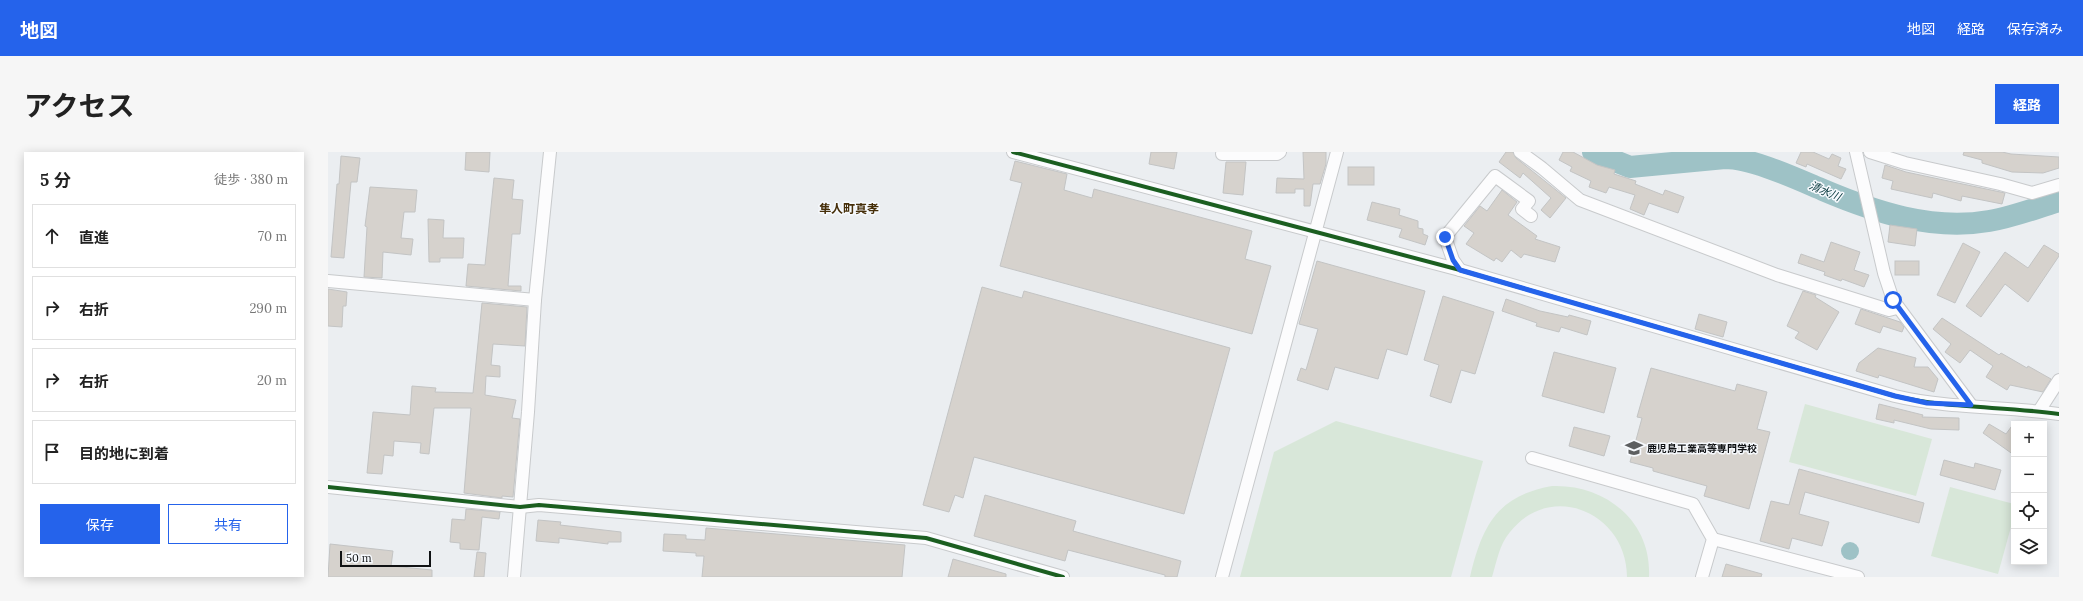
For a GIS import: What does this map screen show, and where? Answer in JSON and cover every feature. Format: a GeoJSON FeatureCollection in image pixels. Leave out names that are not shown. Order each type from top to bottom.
{"type":"FeatureCollection","features":[{"type":"Feature","properties":{"kind":"street"},"geometry":{"type":"LineString","coordinates":[[514,577],[535,300],[550,152]]}},
{"type":"Feature","properties":{"kind":"street"},"geometry":{"type":"LineString","coordinates":[[1013,152],[1460,270],[1895,396],[1927,403],[1971,405],[2059,414]]}},
{"type":"Feature","properties":{"kind":"street"},"geometry":{"type":"LineString","coordinates":[[1222,154],[1277,154],[1280,152]]}},
{"type":"Feature","properties":{"kind":"street"},"geometry":{"type":"LineString","coordinates":[[1222,577],[1337,152]]}},
{"type":"Feature","properties":{"kind":"street"},"geometry":{"type":"LineString","coordinates":[[1520,152],[1542,168],[1580,200],[1777,275],[1889,310],[1898,308]]}},
{"type":"Feature","properties":{"kind":"street"},"geometry":{"type":"LineString","coordinates":[[1856,152],[1884,273],[1898,308],[1971,405]]}},
{"type":"Feature","properties":{"kind":"street"},"geometry":{"type":"LineString","coordinates":[[1870,152],[1905,163],[2000,184],[2032,193],[2059,185]]}},
{"type":"Feature","properties":{"kind":"street"},"geometry":{"type":"LineString","coordinates":[[1460,270],[1453,260],[1445,237],[1495,176],[1529,201],[1522,209],[1531,216]]}},
{"type":"Feature","properties":{"kind":"street"},"geometry":{"type":"LineString","coordinates":[[328,280],[535,300]]}},
{"type":"Feature","properties":{"kind":"street"},"geometry":{"type":"LineString","coordinates":[[2039,411],[2059,380]]}},
{"type":"Feature","properties":{"kind":"street"},"geometry":{"type":"LineString","coordinates":[[1532,458],[1693,504],[1712,539],[1702,577]]}},
{"type":"Feature","properties":{"kind":"street"},"geometry":{"type":"LineString","coordinates":[[328,487],[520,507],[539,505],[926,538],[1063,577]]}},
{"type":"Feature","properties":{"kind":"street"},"geometry":{"type":"LineString","coordinates":[[1712,539],[1858,577]]}},
{"type":"Feature","properties":{"kind":"green space"},"geometry":{"type":"Polygon","coordinates":[[[1805,404],[1932,439],[1916,496],[1789,462],[1805,404]]]}},
{"type":"Feature","properties":{"kind":"green space"},"geometry":{"type":"Polygon","coordinates":[[[1336,421],[1483,461],[1451,577],[1240,577],[1274,452],[1336,421]]]}},
{"type":"Feature","properties":{"kind":"green space"},"geometry":{"type":"Polygon","coordinates":[[[1552,486],[1572,487],[1590,492],[1607,499],[1622,510],[1634,523],[1643,539],[1648,557],[1649,577],[1627,577],[1624,555],[1614,536],[1601,521],[1584,511],[1565,507],[1546,508],[1527,516],[1510,532],[1503,542],[1492,577],[1470,577],[1480,543],[1494,516],[1517,497],[1552,486]]]}},
{"type":"Feature","properties":{"kind":"green space"},"geometry":{"type":"Polygon","coordinates":[[[1950,487],[2011,503],[2011,527],[1998,574],[1931,556],[1950,487]]]}},
{"type":"Feature","properties":{"kind":"water"},"geometry":{"type":"Polygon","coordinates":[[[1850,542],[1856,545],[1859,551],[1856,557],[1850,560],[1844,557],[1841,551],[1844,545],[1850,542]]]}},
{"type":"Feature","properties":{"kind":"building"},"geometry":{"type":"Polygon","coordinates":[[[466,152],[490,152],[489,172],[465,170],[466,152]]]}},
{"type":"Feature","properties":{"kind":"building"},"geometry":{"type":"Polygon","coordinates":[[[1151,152],[1177,152],[1174,169],[1149,164],[1151,152]]]}},
{"type":"Feature","properties":{"kind":"building"},"geometry":{"type":"Polygon","coordinates":[[[1303,152],[1326,152],[1326,164],[1320,184],[1313,184],[1310,206],[1304,206],[1304,189],[1295,189],[1295,193],[1276,193],[1277,178],[1304,179],[1303,152]]]}},
{"type":"Feature","properties":{"kind":"building"},"geometry":{"type":"Polygon","coordinates":[[[1506,152],[1513,152],[1516,158],[1566,198],[1550,218],[1541,210],[1551,198],[1523,173],[1520,178],[1499,162],[1506,152]]]}},
{"type":"Feature","properties":{"kind":"building"},"geometry":{"type":"Polygon","coordinates":[[[1563,152],[1573,152],[1597,165],[1615,170],[1614,174],[1636,181],[1635,184],[1663,195],[1665,190],[1684,197],[1678,213],[1649,203],[1644,215],[1630,209],[1635,195],[1609,187],[1606,193],[1589,187],[1591,181],[1570,171],[1572,167],[1559,160],[1563,152]]]}},
{"type":"Feature","properties":{"kind":"building"},"geometry":{"type":"Polygon","coordinates":[[[1801,152],[1813,152],[1829,159],[1832,154],[1841,158],[1838,166],[1846,169],[1841,179],[1807,164],[1806,167],[1796,163],[1801,152]]]}},
{"type":"Feature","properties":{"kind":"building"},"geometry":{"type":"Polygon","coordinates":[[[1964,152],[2002,152],[2011,154],[2059,157],[2059,168],[2043,173],[2012,172],[1982,163],[1982,160],[1963,155],[1964,152]]]}},
{"type":"Feature","properties":{"kind":"building"},"geometry":{"type":"Polygon","coordinates":[[[341,156],[360,158],[357,182],[351,182],[344,258],[331,257],[337,184],[339,184],[341,156]]]}},
{"type":"Feature","properties":{"kind":"building"},"geometry":{"type":"Polygon","coordinates":[[[1015,161],[1067,174],[1064,190],[1092,198],[1094,189],[1252,231],[1245,259],[1271,266],[1252,334],[1000,266],[1022,183],[1010,180],[1015,161]]]}},
{"type":"Feature","properties":{"kind":"building"},"geometry":{"type":"Polygon","coordinates":[[[1226,162],[1246,162],[1243,195],[1223,193],[1226,162]]]}},
{"type":"Feature","properties":{"kind":"building"},"geometry":{"type":"Polygon","coordinates":[[[1885,165],[1906,172],[2005,193],[2002,204],[1962,196],[1961,201],[1933,193],[1932,198],[1891,189],[1893,181],[1882,178],[1885,165]]]}},
{"type":"Feature","properties":{"kind":"building"},"geometry":{"type":"Polygon","coordinates":[[[1348,167],[1374,167],[1374,185],[1348,185],[1348,167]]]}},
{"type":"Feature","properties":{"kind":"building"},"geometry":{"type":"Polygon","coordinates":[[[494,178],[514,180],[512,199],[523,200],[520,234],[512,234],[508,286],[521,286],[521,291],[466,286],[468,264],[485,265],[494,178]]]}},
{"type":"Feature","properties":{"kind":"building"},"geometry":{"type":"Polygon","coordinates":[[[370,187],[417,190],[415,212],[404,212],[401,238],[413,239],[411,255],[383,252],[382,278],[364,277],[367,227],[365,226],[370,187]]]}},
{"type":"Feature","properties":{"kind":"building"},"geometry":{"type":"Polygon","coordinates":[[[1502,190],[1517,202],[1508,215],[1537,236],[1535,239],[1560,247],[1555,262],[1524,254],[1521,258],[1511,250],[1502,262],[1496,258],[1494,261],[1466,244],[1474,233],[1464,226],[1480,206],[1487,211],[1502,190]]]}},
{"type":"Feature","properties":{"kind":"building"},"geometry":{"type":"Polygon","coordinates":[[[1372,202],[1400,209],[1399,215],[1418,221],[1418,228],[1423,229],[1423,234],[1428,236],[1425,245],[1399,237],[1402,229],[1367,220],[1372,202]]]}},
{"type":"Feature","properties":{"kind":"building"},"geometry":{"type":"Polygon","coordinates":[[[428,219],[444,220],[443,238],[464,238],[463,258],[440,258],[440,262],[429,262],[428,219]]]}},
{"type":"Feature","properties":{"kind":"building"},"geometry":{"type":"Polygon","coordinates":[[[1890,225],[1917,229],[1915,246],[1888,242],[1890,225]]]}},
{"type":"Feature","properties":{"kind":"building"},"geometry":{"type":"Polygon","coordinates":[[[1831,242],[1860,252],[1854,270],[1869,275],[1864,287],[1842,279],[1841,281],[1824,275],[1825,272],[1798,263],[1801,254],[1824,262],[1831,242]]]}},
{"type":"Feature","properties":{"kind":"building"},"geometry":{"type":"Polygon","coordinates":[[[1963,243],[1980,252],[1955,303],[1937,295],[1963,243]]]}},
{"type":"Feature","properties":{"kind":"building"},"geometry":{"type":"Polygon","coordinates":[[[2044,245],[2059,254],[2059,256],[2028,302],[2005,284],[1981,317],[1966,306],[2005,252],[2028,268],[2044,245]]]}},
{"type":"Feature","properties":{"kind":"building"},"geometry":{"type":"Polygon","coordinates":[[[1317,261],[1425,291],[1407,355],[1387,349],[1378,379],[1335,367],[1328,390],[1297,380],[1301,368],[1306,370],[1318,329],[1299,324],[1317,261]]]}},
{"type":"Feature","properties":{"kind":"building"},"geometry":{"type":"Polygon","coordinates":[[[1895,261],[1919,261],[1919,275],[1895,275],[1895,261]]]}},
{"type":"Feature","properties":{"kind":"building"},"geometry":{"type":"Polygon","coordinates":[[[982,287],[1022,298],[1024,291],[1230,348],[1184,514],[974,457],[963,498],[955,495],[949,512],[923,505],[982,287]]]}},
{"type":"Feature","properties":{"kind":"building"},"geometry":{"type":"Polygon","coordinates":[[[328,289],[347,292],[346,306],[343,306],[342,327],[328,326],[328,289]]]}},
{"type":"Feature","properties":{"kind":"building"},"geometry":{"type":"Polygon","coordinates":[[[1803,291],[1816,295],[1815,297],[1839,312],[1817,350],[1795,338],[1799,332],[1787,326],[1803,291]]]}},
{"type":"Feature","properties":{"kind":"building"},"geometry":{"type":"Polygon","coordinates":[[[1443,296],[1494,312],[1475,374],[1461,370],[1451,403],[1430,396],[1439,365],[1424,360],[1443,296]]]}},
{"type":"Feature","properties":{"kind":"building"},"geometry":{"type":"Polygon","coordinates":[[[1506,299],[1540,311],[1568,317],[1569,315],[1591,321],[1587,335],[1561,327],[1559,332],[1536,326],[1537,323],[1502,311],[1506,299]]]}},
{"type":"Feature","properties":{"kind":"building"},"geometry":{"type":"Polygon","coordinates":[[[482,303],[527,307],[525,346],[493,344],[491,365],[500,366],[500,377],[486,376],[485,395],[516,400],[512,418],[520,419],[513,497],[502,496],[502,498],[464,493],[471,408],[434,408],[429,454],[420,453],[421,443],[394,441],[393,456],[384,455],[382,474],[367,473],[373,412],[410,415],[412,386],[436,388],[435,392],[473,393],[482,303]]]}},
{"type":"Feature","properties":{"kind":"building"},"geometry":{"type":"Polygon","coordinates":[[[1861,309],[1900,322],[1904,327],[1902,332],[1883,326],[1880,333],[1855,324],[1861,309]]]}},
{"type":"Feature","properties":{"kind":"building"},"geometry":{"type":"Polygon","coordinates":[[[1699,314],[1727,322],[1723,337],[1695,329],[1699,314]]]}},
{"type":"Feature","properties":{"kind":"building"},"geometry":{"type":"Polygon","coordinates":[[[1942,318],[1999,355],[2001,353],[2027,368],[2028,366],[2051,379],[2043,392],[2010,385],[2007,390],[1986,377],[1993,366],[1970,350],[1960,363],[1945,352],[1951,344],[1933,329],[1942,318]]]}},
{"type":"Feature","properties":{"kind":"building"},"geometry":{"type":"Polygon","coordinates":[[[1878,348],[1916,358],[1914,367],[1928,367],[1938,379],[1934,392],[1879,375],[1878,378],[1856,371],[1859,363],[1878,348]]]}},
{"type":"Feature","properties":{"kind":"building"},"geometry":{"type":"Polygon","coordinates":[[[1554,352],[1616,368],[1604,413],[1542,396],[1554,352]]]}},
{"type":"Feature","properties":{"kind":"building"},"geometry":{"type":"Polygon","coordinates":[[[1651,368],[1735,391],[1737,384],[1767,392],[1757,429],[1770,432],[1749,509],[1704,496],[1707,486],[1653,471],[1653,468],[1630,462],[1642,418],[1637,417],[1651,368]]]}},
{"type":"Feature","properties":{"kind":"building"},"geometry":{"type":"Polygon","coordinates":[[[1879,404],[1923,415],[1922,417],[1959,418],[1959,430],[1931,429],[1894,420],[1894,423],[1876,419],[1879,404]]]}},
{"type":"Feature","properties":{"kind":"building"},"geometry":{"type":"Polygon","coordinates":[[[1989,424],[2006,434],[2011,427],[2011,453],[1983,433],[1989,424]]]}},
{"type":"Feature","properties":{"kind":"building"},"geometry":{"type":"Polygon","coordinates":[[[1574,427],[1610,436],[1604,456],[1569,446],[1574,427]]]}},
{"type":"Feature","properties":{"kind":"building"},"geometry":{"type":"Polygon","coordinates":[[[1944,460],[1974,468],[1975,463],[2001,470],[1995,490],[1940,475],[1944,460]]]}},
{"type":"Feature","properties":{"kind":"building"},"geometry":{"type":"Polygon","coordinates":[[[1799,469],[1924,503],[1919,523],[1805,492],[1799,514],[1829,522],[1822,546],[1792,538],[1789,549],[1760,541],[1771,501],[1789,505],[1799,469]]]}},
{"type":"Feature","properties":{"kind":"building"},"geometry":{"type":"Polygon","coordinates":[[[985,495],[1076,521],[1073,531],[1181,561],[1177,577],[1165,577],[1165,575],[1068,550],[1065,561],[974,536],[985,495]]]}},
{"type":"Feature","properties":{"kind":"building"},"geometry":{"type":"Polygon","coordinates":[[[466,509],[500,512],[499,519],[482,517],[479,550],[460,549],[460,543],[450,542],[452,519],[465,520],[466,509]]]}},
{"type":"Feature","properties":{"kind":"building"},"geometry":{"type":"Polygon","coordinates":[[[538,520],[561,522],[560,525],[621,532],[621,542],[608,542],[608,544],[559,538],[559,543],[536,541],[538,520]]]}},
{"type":"Feature","properties":{"kind":"building"},"geometry":{"type":"Polygon","coordinates":[[[706,528],[905,545],[902,577],[702,577],[704,556],[696,556],[696,553],[663,551],[664,534],[686,535],[686,539],[705,540],[706,528]]]}},
{"type":"Feature","properties":{"kind":"building"},"geometry":{"type":"Polygon","coordinates":[[[330,544],[393,551],[391,566],[432,570],[432,577],[328,577],[330,544]]]}},
{"type":"Feature","properties":{"kind":"building"},"geometry":{"type":"Polygon","coordinates":[[[477,552],[486,553],[484,577],[474,577],[477,552]]]}},
{"type":"Feature","properties":{"kind":"building"},"geometry":{"type":"Polygon","coordinates":[[[953,559],[1006,574],[1006,577],[948,577],[953,559]]]}},
{"type":"Feature","properties":{"kind":"building"},"geometry":{"type":"Polygon","coordinates":[[[1726,564],[1762,574],[1761,577],[1722,577],[1726,564]]]}},
{"type":"Feature","properties":{"kind":"waterway","name":"清水川"},"geometry":{"type":"LineString","coordinates":[[1593,152],[1630,167],[1725,158],[1748,161],[1863,206],[1904,218],[1925,221],[1946,223],[1989,221],[2016,215],[2059,201]]}},
{"type":"Feature","properties":{"kind":"cycle path"},"geometry":{"type":"LineString","coordinates":[[1013,152],[1460,270],[1895,396],[1936,403],[2059,414]]}},
{"type":"Feature","properties":{"kind":"cycle path"},"geometry":{"type":"LineString","coordinates":[[328,487],[520,507],[539,505],[926,538],[1063,577]]}},
{"type":"Feature","properties":{"kind":"place","name":"鹿児島工業高等専門学校"},"geometry":{"type":"Point","coordinates":[1634,448]}},
{"type":"Feature","properties":{"kind":"district","name":"隼人町真孝"},"geometry":{"type":"Point","coordinates":[849,208]}},
{"type":"Feature","properties":{"kind":"route"},"geometry":{"type":"LineString","coordinates":[[1445,237],[1453,260],[1460,270],[1895,396],[1919,402],[1943,405],[1971,405],[1893,300]]}}]}
